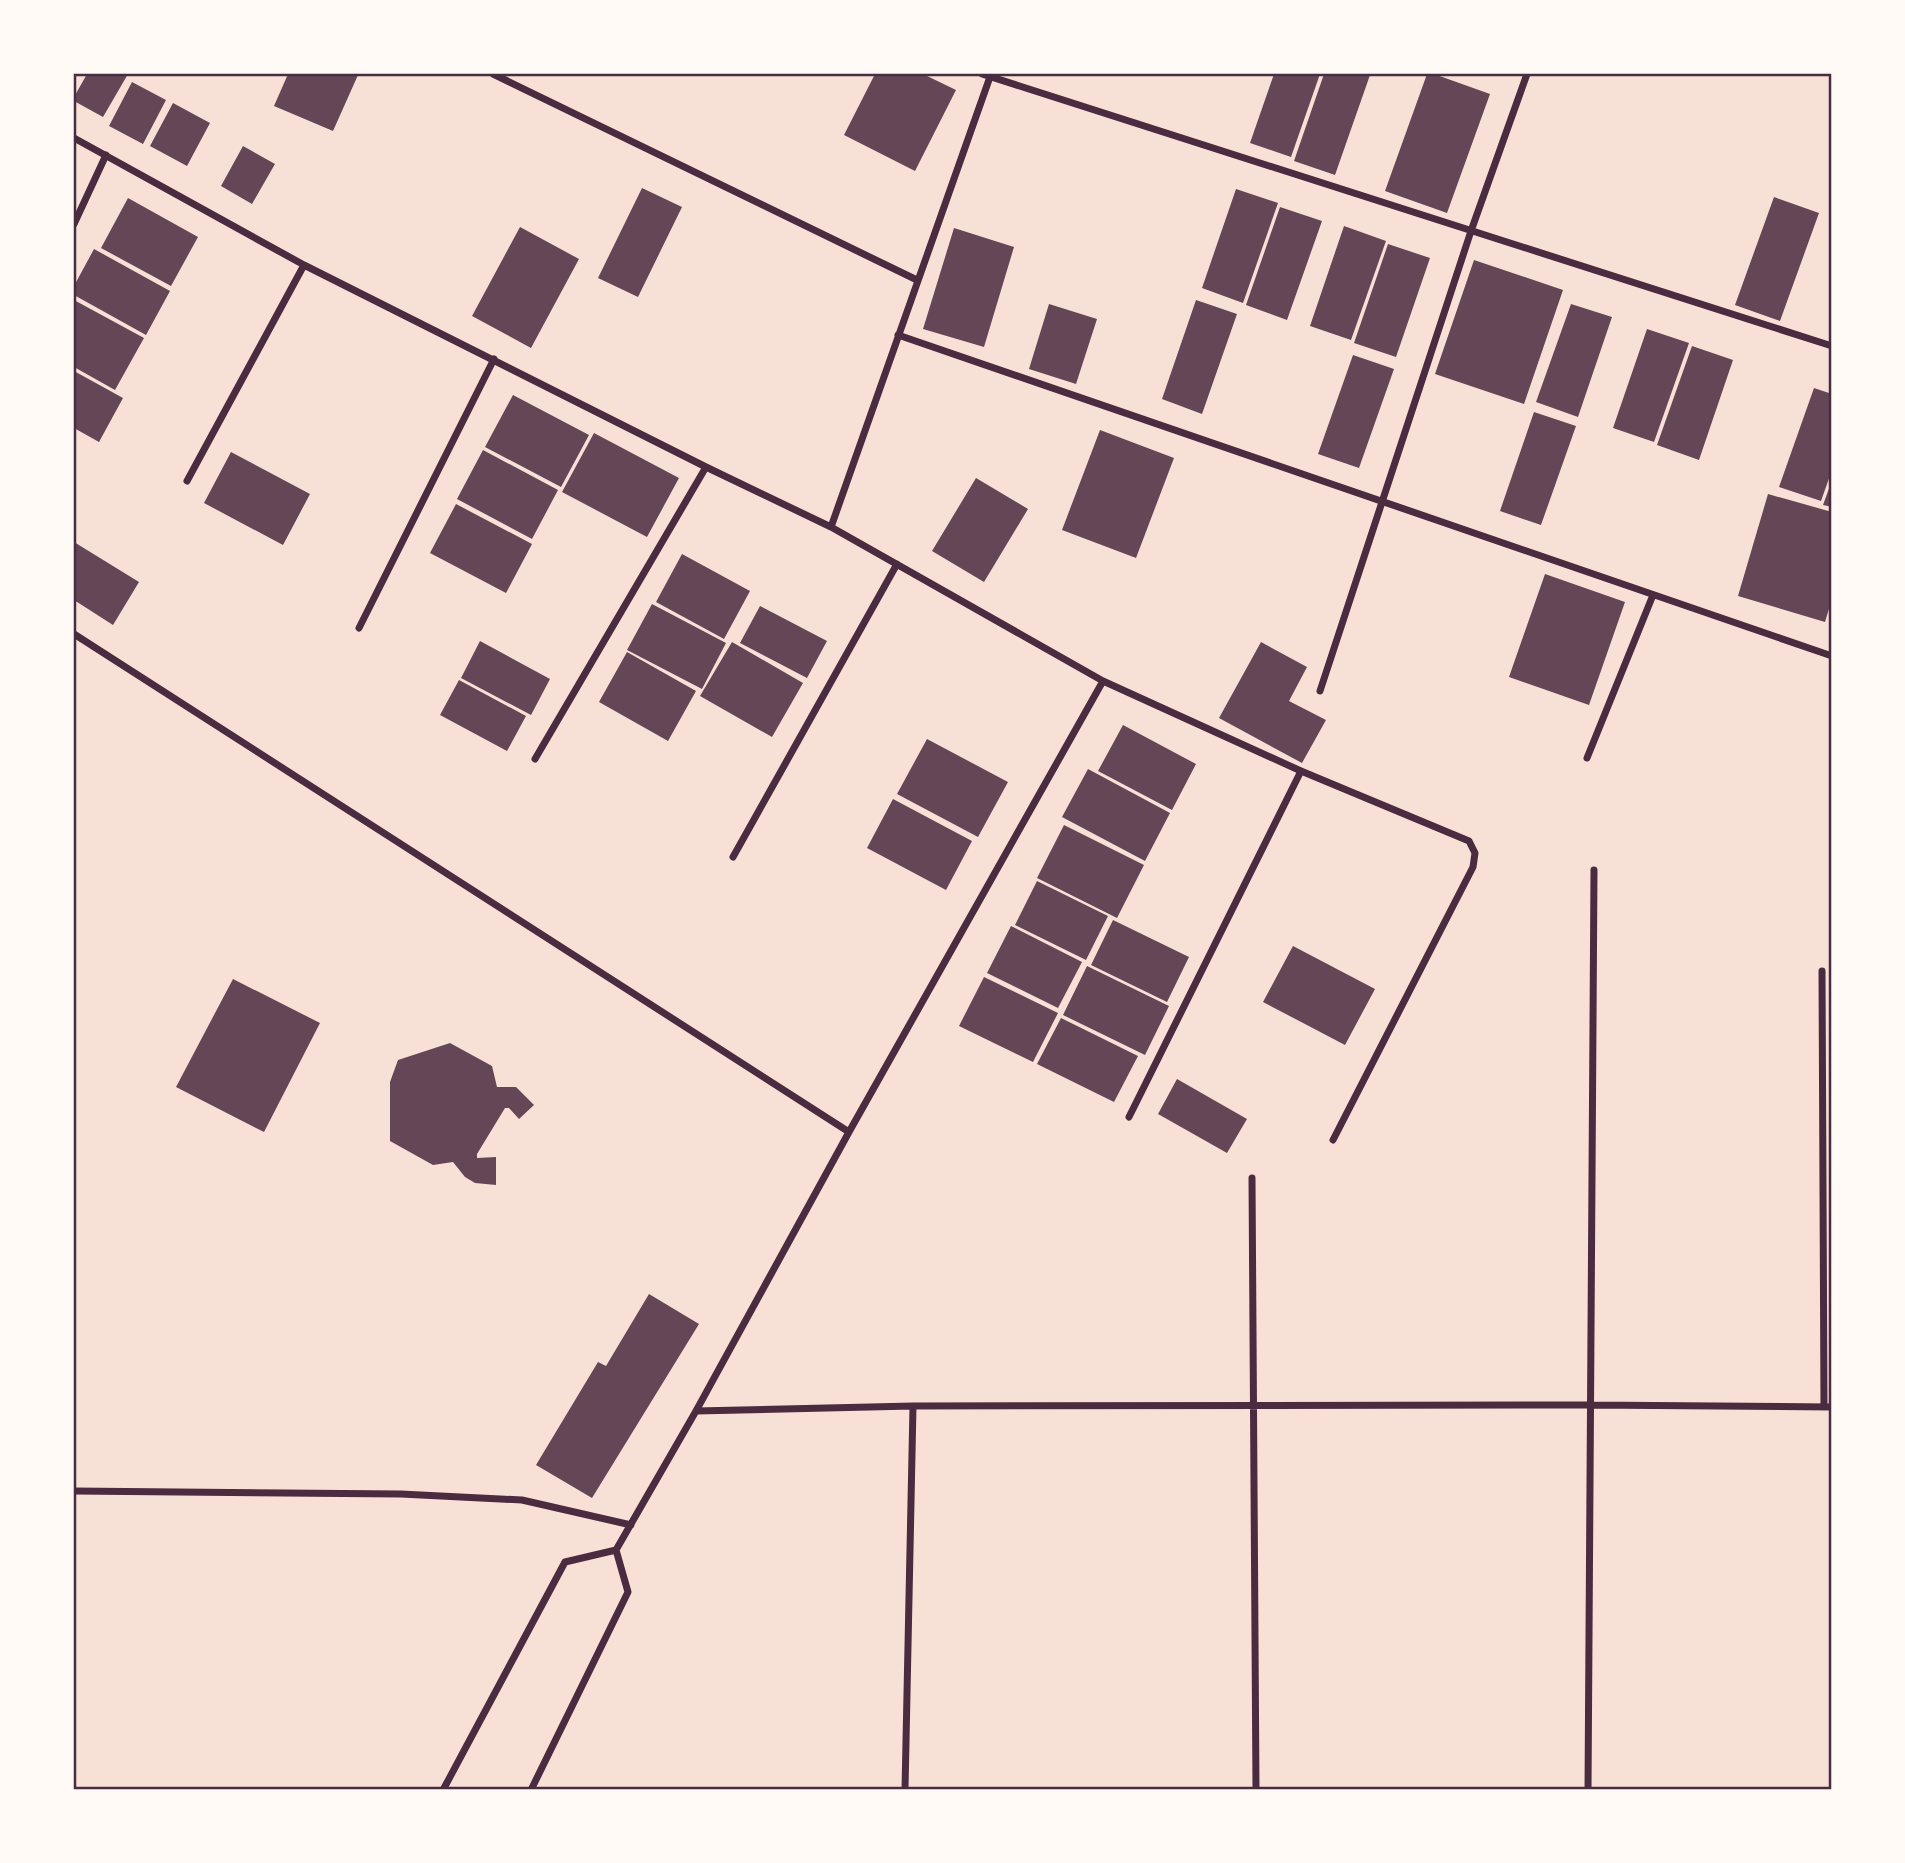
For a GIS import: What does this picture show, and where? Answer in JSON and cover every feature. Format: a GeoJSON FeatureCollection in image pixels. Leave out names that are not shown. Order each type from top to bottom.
{"type":"FeatureCollection","features":[{"type":"Feature","properties":{"kind":"street"},"geometry":{"type":"LineString","coordinates":[[493,74],[917,280]]}},
{"type":"Feature","properties":{"kind":"street"},"geometry":{"type":"LineString","coordinates":[[982,74],[1832,346]]}},
{"type":"Feature","properties":{"kind":"street"},"geometry":{"type":"LineString","coordinates":[[1320,691],[1471,231],[1527,74]]}},
{"type":"Feature","properties":{"kind":"street"},"geometry":{"type":"LineString","coordinates":[[831,527],[991,75]]}},
{"type":"Feature","properties":{"kind":"street"},"geometry":{"type":"LineString","coordinates":[[74,138],[304,265],[831,527],[1103,681],[1301,771],[1469,841],[1475,853],[1473,867],[1333,1140]]}},
{"type":"Feature","properties":{"kind":"street"},"geometry":{"type":"LineString","coordinates":[[74,224],[106,155]]}},
{"type":"Feature","properties":{"kind":"street"},"geometry":{"type":"LineString","coordinates":[[187,481],[304,265]]}},
{"type":"Feature","properties":{"kind":"street"},"geometry":{"type":"LineString","coordinates":[[898,335],[1832,656]]}},
{"type":"Feature","properties":{"kind":"street"},"geometry":{"type":"LineString","coordinates":[[359,628],[494,359]]}},
{"type":"Feature","properties":{"kind":"street"},"geometry":{"type":"LineString","coordinates":[[535,759],[706,467]]}},
{"type":"Feature","properties":{"kind":"street"},"geometry":{"type":"LineString","coordinates":[[733,857],[897,564]]}},
{"type":"Feature","properties":{"kind":"street"},"geometry":{"type":"LineString","coordinates":[[1587,758],[1653,595]]}},
{"type":"Feature","properties":{"kind":"street"},"geometry":{"type":"LineString","coordinates":[[74,634],[849,1132]]}},
{"type":"Feature","properties":{"kind":"street"},"geometry":{"type":"LineString","coordinates":[[443,1790],[565,1562],[616,1550],[631,1525],[1103,681]]}},
{"type":"Feature","properties":{"kind":"street"},"geometry":{"type":"LineString","coordinates":[[1129,1116],[1301,771]]}},
{"type":"Feature","properties":{"kind":"street"},"geometry":{"type":"LineString","coordinates":[[1588,1790],[1594,870]]}},
{"type":"Feature","properties":{"kind":"street"},"geometry":{"type":"LineString","coordinates":[[696,1411],[913,1406],[1828,1407],[1822,971]]}},
{"type":"Feature","properties":{"kind":"street"},"geometry":{"type":"LineString","coordinates":[[1252,1178],[1256,1790]]}},
{"type":"Feature","properties":{"kind":"street"},"geometry":{"type":"LineString","coordinates":[[905,1790],[913,1406]]}},
{"type":"Feature","properties":{"kind":"street"},"geometry":{"type":"LineString","coordinates":[[74,1492],[401,1494],[523,1500],[631,1525]]}},
{"type":"Feature","properties":{"kind":"street"},"geometry":{"type":"LineString","coordinates":[[531,1790],[628,1592],[616,1550]]}},
{"type":"Feature","properties":{"kind":"building"},"geometry":{"type":"Polygon","coordinates":[[[87,74],[128,74],[103,117],[74,101],[87,74]]]}},
{"type":"Feature","properties":{"kind":"building"},"geometry":{"type":"Polygon","coordinates":[[[288,74],[358,75],[333,131],[274,106],[288,74]]]}},
{"type":"Feature","properties":{"kind":"building"},"geometry":{"type":"Polygon","coordinates":[[[875,74],[923,74],[956,90],[915,171],[844,135],[875,74]]]}},
{"type":"Feature","properties":{"kind":"building"},"geometry":{"type":"Polygon","coordinates":[[[1274,74],[1320,74],[1291,157],[1250,143],[1274,74]]]}},
{"type":"Feature","properties":{"kind":"building"},"geometry":{"type":"Polygon","coordinates":[[[1324,74],[1370,75],[1335,175],[1294,161],[1324,74]]]}},
{"type":"Feature","properties":{"kind":"building"},"geometry":{"type":"Polygon","coordinates":[[[1427,74],[1434,74],[1490,94],[1447,213],[1385,191],[1427,74]]]}},
{"type":"Feature","properties":{"kind":"building"},"geometry":{"type":"Polygon","coordinates":[[[132,82],[166,100],[143,144],[109,126],[132,82]]]}},
{"type":"Feature","properties":{"kind":"building"},"geometry":{"type":"Polygon","coordinates":[[[173,103],[210,123],[187,166],[150,146],[173,103]]]}},
{"type":"Feature","properties":{"kind":"building"},"geometry":{"type":"Polygon","coordinates":[[[243,146],[275,164],[252,204],[221,186],[243,146]]]}},
{"type":"Feature","properties":{"kind":"building"},"geometry":{"type":"Polygon","coordinates":[[[642,188],[682,207],[638,297],[598,278],[642,188]]]}},
{"type":"Feature","properties":{"kind":"building"},"geometry":{"type":"Polygon","coordinates":[[[1236,189],[1278,203],[1243,303],[1202,288],[1236,189]]]}},
{"type":"Feature","properties":{"kind":"building"},"geometry":{"type":"Polygon","coordinates":[[[1774,197],[1819,213],[1780,321],[1735,305],[1774,197]]]}},
{"type":"Feature","properties":{"kind":"building"},"geometry":{"type":"Polygon","coordinates":[[[128,198],[198,237],[171,286],[101,248],[128,198]]]}},
{"type":"Feature","properties":{"kind":"building"},"geometry":{"type":"Polygon","coordinates":[[[1280,207],[1322,221],[1287,320],[1246,305],[1280,207]]]}},
{"type":"Feature","properties":{"kind":"building"},"geometry":{"type":"Polygon","coordinates":[[[1344,226],[1386,241],[1351,340],[1310,326],[1344,226]]]}},
{"type":"Feature","properties":{"kind":"building"},"geometry":{"type":"Polygon","coordinates":[[[520,227],[579,259],[531,348],[472,316],[520,227]]]}},
{"type":"Feature","properties":{"kind":"building"},"geometry":{"type":"Polygon","coordinates":[[[954,228],[1014,247],[984,347],[923,329],[954,228]]]}},
{"type":"Feature","properties":{"kind":"building"},"geometry":{"type":"Polygon","coordinates":[[[1388,244],[1430,258],[1396,357],[1354,343],[1388,244]]]}},
{"type":"Feature","properties":{"kind":"building"},"geometry":{"type":"Polygon","coordinates":[[[94,249],[170,291],[146,335],[74,295],[74,286],[94,249]]]}},
{"type":"Feature","properties":{"kind":"building"},"geometry":{"type":"Polygon","coordinates":[[[1474,260],[1563,290],[1524,404],[1435,374],[1474,260]]]}},
{"type":"Feature","properties":{"kind":"building"},"geometry":{"type":"Polygon","coordinates":[[[74,300],[144,338],[115,390],[74,367],[74,300]]]}},
{"type":"Feature","properties":{"kind":"building"},"geometry":{"type":"Polygon","coordinates":[[[1196,300],[1237,314],[1202,414],[1162,399],[1196,300]]]}},
{"type":"Feature","properties":{"kind":"building"},"geometry":{"type":"Polygon","coordinates":[[[1049,304],[1097,319],[1076,384],[1029,369],[1049,304]]]}},
{"type":"Feature","properties":{"kind":"building"},"geometry":{"type":"Polygon","coordinates":[[[1571,304],[1612,317],[1578,417],[1536,402],[1571,304]]]}},
{"type":"Feature","properties":{"kind":"building"},"geometry":{"type":"Polygon","coordinates":[[[1647,329],[1689,343],[1654,442],[1613,428],[1647,329]]]}},
{"type":"Feature","properties":{"kind":"building"},"geometry":{"type":"Polygon","coordinates":[[[1692,346],[1733,360],[1699,460],[1657,445],[1692,346]]]}},
{"type":"Feature","properties":{"kind":"building"},"geometry":{"type":"Polygon","coordinates":[[[1353,355],[1394,369],[1359,468],[1318,454],[1353,355]]]}},
{"type":"Feature","properties":{"kind":"building"},"geometry":{"type":"Polygon","coordinates":[[[74,371],[123,398],[99,442],[74,428],[74,371]]]}},
{"type":"Feature","properties":{"kind":"building"},"geometry":{"type":"Polygon","coordinates":[[[1814,388],[1832,394],[1832,470],[1821,501],[1779,487],[1814,388]]]}},
{"type":"Feature","properties":{"kind":"building"},"geometry":{"type":"Polygon","coordinates":[[[513,395],[589,435],[561,487],[485,447],[513,395]]]}},
{"type":"Feature","properties":{"kind":"building"},"geometry":{"type":"Polygon","coordinates":[[[1534,412],[1576,426],[1541,525],[1500,511],[1534,412]]]}},
{"type":"Feature","properties":{"kind":"building"},"geometry":{"type":"Polygon","coordinates":[[[1100,430],[1174,458],[1136,558],[1062,530],[1100,430]]]}},
{"type":"Feature","properties":{"kind":"building"},"geometry":{"type":"Polygon","coordinates":[[[594,433],[679,478],[647,537],[562,492],[594,433]]]}},
{"type":"Feature","properties":{"kind":"building"},"geometry":{"type":"Polygon","coordinates":[[[483,450],[558,490],[532,539],[457,499],[483,450]]]}},
{"type":"Feature","properties":{"kind":"building"},"geometry":{"type":"Polygon","coordinates":[[[231,452],[310,494],[283,545],[204,503],[231,452]]]}},
{"type":"Feature","properties":{"kind":"building"},"geometry":{"type":"Polygon","coordinates":[[[976,478],[1028,509],[984,582],[932,551],[976,478]]]}},
{"type":"Feature","properties":{"kind":"building"},"geometry":{"type":"Polygon","coordinates":[[[1832,483],[1832,507],[1823,505],[1832,483]]]}},
{"type":"Feature","properties":{"kind":"building"},"geometry":{"type":"Polygon","coordinates":[[[1768,494],[1832,512],[1832,599],[1825,622],[1738,596],[1768,494]]]}},
{"type":"Feature","properties":{"kind":"building"},"geometry":{"type":"Polygon","coordinates":[[[456,504],[532,544],[506,593],[430,553],[456,504]]]}},
{"type":"Feature","properties":{"kind":"building"},"geometry":{"type":"Polygon","coordinates":[[[74,542],[139,582],[113,625],[74,600],[74,542]]]}},
{"type":"Feature","properties":{"kind":"building"},"geometry":{"type":"Polygon","coordinates":[[[682,554],[750,591],[724,639],[656,602],[682,554]]]}},
{"type":"Feature","properties":{"kind":"building"},"geometry":{"type":"Polygon","coordinates":[[[1545,574],[1625,602],[1589,705],[1509,677],[1545,574]]]}},
{"type":"Feature","properties":{"kind":"building"},"geometry":{"type":"Polygon","coordinates":[[[652,604],[726,643],[702,689],[627,650],[652,604]]]}},
{"type":"Feature","properties":{"kind":"building"},"geometry":{"type":"Polygon","coordinates":[[[760,606],[827,641],[807,678],[740,643],[760,606]]]}},
{"type":"Feature","properties":{"kind":"building"},"geometry":{"type":"Polygon","coordinates":[[[480,641],[550,679],[531,715],[461,678],[480,641]]]}},
{"type":"Feature","properties":{"kind":"building"},"geometry":{"type":"Polygon","coordinates":[[[732,642],[803,683],[772,737],[700,696],[732,642]]]}},
{"type":"Feature","properties":{"kind":"building"},"geometry":{"type":"Polygon","coordinates":[[[1261,642],[1307,667],[1289,701],[1326,720],[1302,763],[1219,718],[1261,642]]]}},
{"type":"Feature","properties":{"kind":"building"},"geometry":{"type":"Polygon","coordinates":[[[627,652],[696,691],[668,741],[599,702],[627,652]]]}},
{"type":"Feature","properties":{"kind":"building"},"geometry":{"type":"Polygon","coordinates":[[[459,680],[526,716],[507,751],[440,715],[459,680]]]}},
{"type":"Feature","properties":{"kind":"building"},"geometry":{"type":"Polygon","coordinates":[[[1123,725],[1196,764],[1172,810],[1098,771],[1123,725]]]}},
{"type":"Feature","properties":{"kind":"building"},"geometry":{"type":"Polygon","coordinates":[[[927,739],[1008,782],[978,837],[897,794],[927,739]]]}},
{"type":"Feature","properties":{"kind":"building"},"geometry":{"type":"Polygon","coordinates":[[[1088,769],[1170,813],[1145,861],[1062,817],[1088,769]]]}},
{"type":"Feature","properties":{"kind":"building"},"geometry":{"type":"Polygon","coordinates":[[[893,799],[972,841],[946,890],[867,848],[893,799]]]}},
{"type":"Feature","properties":{"kind":"building"},"geometry":{"type":"Polygon","coordinates":[[[1064,825],[1144,865],[1117,918],[1037,878],[1064,825]]]}},
{"type":"Feature","properties":{"kind":"building"},"geometry":{"type":"Polygon","coordinates":[[[1037,881],[1108,916],[1086,960],[1015,925],[1037,881]]]}},
{"type":"Feature","properties":{"kind":"building"},"geometry":{"type":"Polygon","coordinates":[[[1113,920],[1189,957],[1167,1002],[1091,965],[1113,920]]]}},
{"type":"Feature","properties":{"kind":"building"},"geometry":{"type":"Polygon","coordinates":[[[1011,926],[1082,962],[1058,1008],[987,973],[1011,926]]]}},
{"type":"Feature","properties":{"kind":"building"},"geometry":{"type":"Polygon","coordinates":[[[1293,946],[1375,989],[1345,1045],[1263,1002],[1293,946]]]}},
{"type":"Feature","properties":{"kind":"building"},"geometry":{"type":"Polygon","coordinates":[[[1087,966],[1169,1006],[1145,1055],[1063,1015],[1087,966]]]}},
{"type":"Feature","properties":{"kind":"building"},"geometry":{"type":"Polygon","coordinates":[[[984,977],[1058,1013],[1033,1062],[959,1026],[984,977]]]}},
{"type":"Feature","properties":{"kind":"building"},"geometry":{"type":"Polygon","coordinates":[[[233,979],[320,1023],[264,1132],[176,1087],[233,979]]]}},
{"type":"Feature","properties":{"kind":"building"},"geometry":{"type":"Polygon","coordinates":[[[1061,1018],[1138,1056],[1114,1102],[1037,1064],[1061,1018]]]}},
{"type":"Feature","properties":{"kind":"building"},"geometry":{"type":"Polygon","coordinates":[[[450,1043],[492,1066],[497,1087],[516,1087],[534,1105],[519,1119],[509,1108],[505,1108],[477,1154],[477,1158],[496,1157],[496,1185],[475,1183],[465,1177],[453,1162],[433,1165],[390,1141],[390,1082],[398,1060],[450,1043]]]}},
{"type":"Feature","properties":{"kind":"building"},"geometry":{"type":"Polygon","coordinates":[[[1177,1079],[1247,1119],[1227,1153],[1158,1114],[1177,1079]]]}},
{"type":"Feature","properties":{"kind":"building"},"geometry":{"type":"Polygon","coordinates":[[[649,1294],[699,1324],[592,1498],[536,1465],[598,1362],[606,1366],[649,1294]]]}}]}
